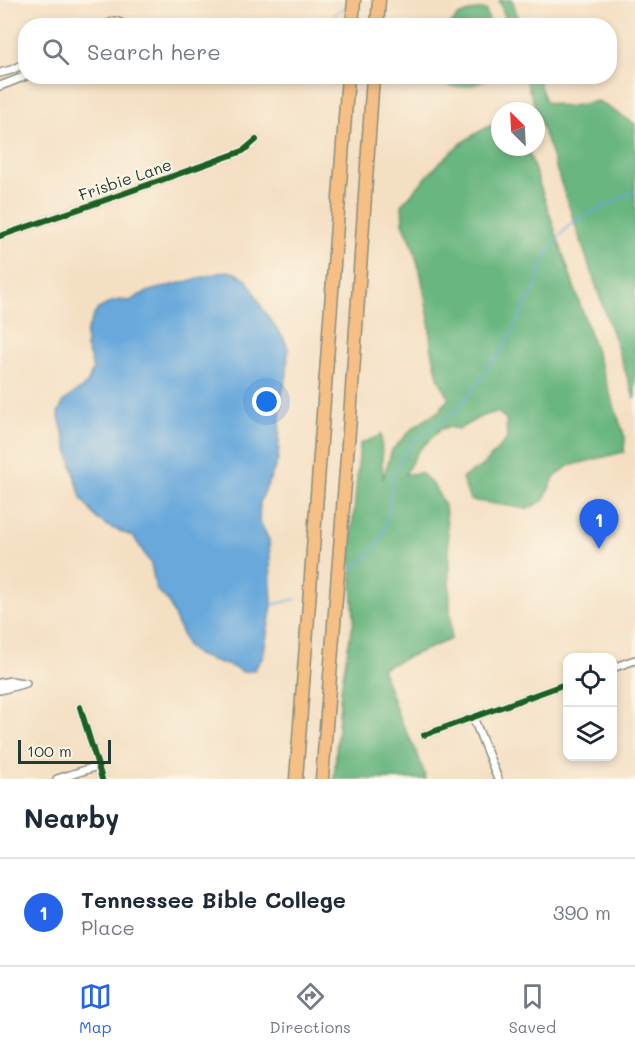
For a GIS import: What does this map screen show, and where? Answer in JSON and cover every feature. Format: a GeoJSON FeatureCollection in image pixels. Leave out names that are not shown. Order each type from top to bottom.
{"type":"FeatureCollection","features":[{"type":"Feature","properties":{"kind":"highway"},"geometry":{"type":"LineString","coordinates":[[353,18],[354,0]]}},
{"type":"Feature","properties":{"kind":"highway"},"geometry":{"type":"LineString","coordinates":[[378,18],[379,0]]}},
{"type":"Feature","properties":{"kind":"highway"},"geometry":{"type":"LineString","coordinates":[[296,779],[347,84]]}},
{"type":"Feature","properties":{"kind":"highway"},"geometry":{"type":"LineString","coordinates":[[322,779],[372,84]]}},
{"type":"Feature","properties":{"kind":"street"},"geometry":{"type":"LineString","coordinates":[[0,73],[18,67]]}},
{"type":"Feature","properties":{"kind":"street"},"geometry":{"type":"LineString","coordinates":[[0,86],[18,79]]}},
{"type":"Feature","properties":{"kind":"street","name":"Frisbie Lane"},"geometry":{"type":"LineString","coordinates":[[0,236],[243,151],[256,140]]}},
{"type":"Feature","properties":{"kind":"street"},"geometry":{"type":"LineString","coordinates":[[617,666],[635,660]]}},
{"type":"Feature","properties":{"kind":"street"},"geometry":{"type":"LineString","coordinates":[[0,683],[11,681],[26,683],[0,690]]}},
{"type":"Feature","properties":{"kind":"street"},"geometry":{"type":"LineString","coordinates":[[424,735],[563,685]]}},
{"type":"Feature","properties":{"kind":"street"},"geometry":{"type":"LineString","coordinates":[[80,707],[102,779]]}},
{"type":"Feature","properties":{"kind":"street"},"geometry":{"type":"LineString","coordinates":[[472,717],[498,779]]}},
{"type":"Feature","properties":{"kind":"street"},"geometry":{"type":"LineString","coordinates":[[57,779],[98,766]]}},
{"type":"Feature","properties":{"kind":"green space"},"geometry":{"type":"Polygon","coordinates":[[[499,0],[512,0],[518,18],[505,18],[499,0]]]}},
{"type":"Feature","properties":{"kind":"green space"},"geometry":{"type":"Polygon","coordinates":[[[475,10],[486,10],[488,18],[456,18],[475,10]]]}},
{"type":"Feature","properties":{"kind":"green space"},"geometry":{"type":"Polygon","coordinates":[[[449,84],[475,84],[459,87],[449,86],[449,84]]]}},
{"type":"Feature","properties":{"kind":"green space"},"geometry":{"type":"Polygon","coordinates":[[[527,84],[540,84],[546,102],[567,107],[598,101],[635,124],[635,400],[545,136],[545,102],[534,102],[527,84]]]}},
{"type":"Feature","properties":{"kind":"green space"},"geometry":{"type":"Polygon","coordinates":[[[491,126],[491,156],[530,156],[625,438],[624,452],[568,466],[554,478],[544,500],[528,509],[470,500],[462,478],[484,465],[507,439],[506,419],[497,412],[480,417],[459,429],[448,427],[441,429],[418,451],[405,474],[421,473],[434,486],[445,506],[451,639],[382,668],[399,717],[418,755],[426,779],[334,779],[341,689],[354,620],[350,546],[360,444],[381,435],[383,479],[392,450],[413,428],[440,410],[449,398],[439,380],[431,346],[421,275],[412,243],[403,223],[402,204],[458,146],[491,126]]]}},
{"type":"Feature","properties":{"kind":"water"},"geometry":{"type":"Polygon","coordinates":[[[227,271],[246,279],[288,349],[287,374],[281,398],[278,460],[260,502],[259,520],[269,540],[272,605],[263,657],[254,670],[243,672],[197,655],[187,646],[168,601],[156,589],[151,564],[134,537],[97,519],[81,498],[58,413],[64,401],[87,384],[93,369],[86,347],[86,333],[98,309],[112,302],[130,301],[153,290],[227,271]]]}},
{"type":"Feature","properties":{"kind":"waterway"},"geometry":{"type":"LineString","coordinates":[[334,15],[348,5]]}},
{"type":"Feature","properties":{"kind":"waterway"},"geometry":{"type":"LineString","coordinates":[[353,567],[375,549],[382,537],[388,515],[393,474],[401,459],[414,441],[459,408],[504,346],[536,286],[544,258],[557,239],[571,223],[635,191]]}},
{"type":"Feature","properties":{"kind":"waterway"},"geometry":{"type":"LineString","coordinates":[[272,605],[296,599]]}},
{"type":"Feature","properties":{"kind":"cycle path"},"geometry":{"type":"LineString","coordinates":[[0,236],[243,151],[256,140]]}},
{"type":"Feature","properties":{"kind":"cycle path"},"geometry":{"type":"LineString","coordinates":[[424,735],[563,685]]}},
{"type":"Feature","properties":{"kind":"cycle path"},"geometry":{"type":"LineString","coordinates":[[80,707],[102,779]]}},
{"type":"Feature","properties":{"kind":"place","name":"Tennessee Bible College"},"geometry":{"type":"Point","coordinates":[599,549]}}]}
